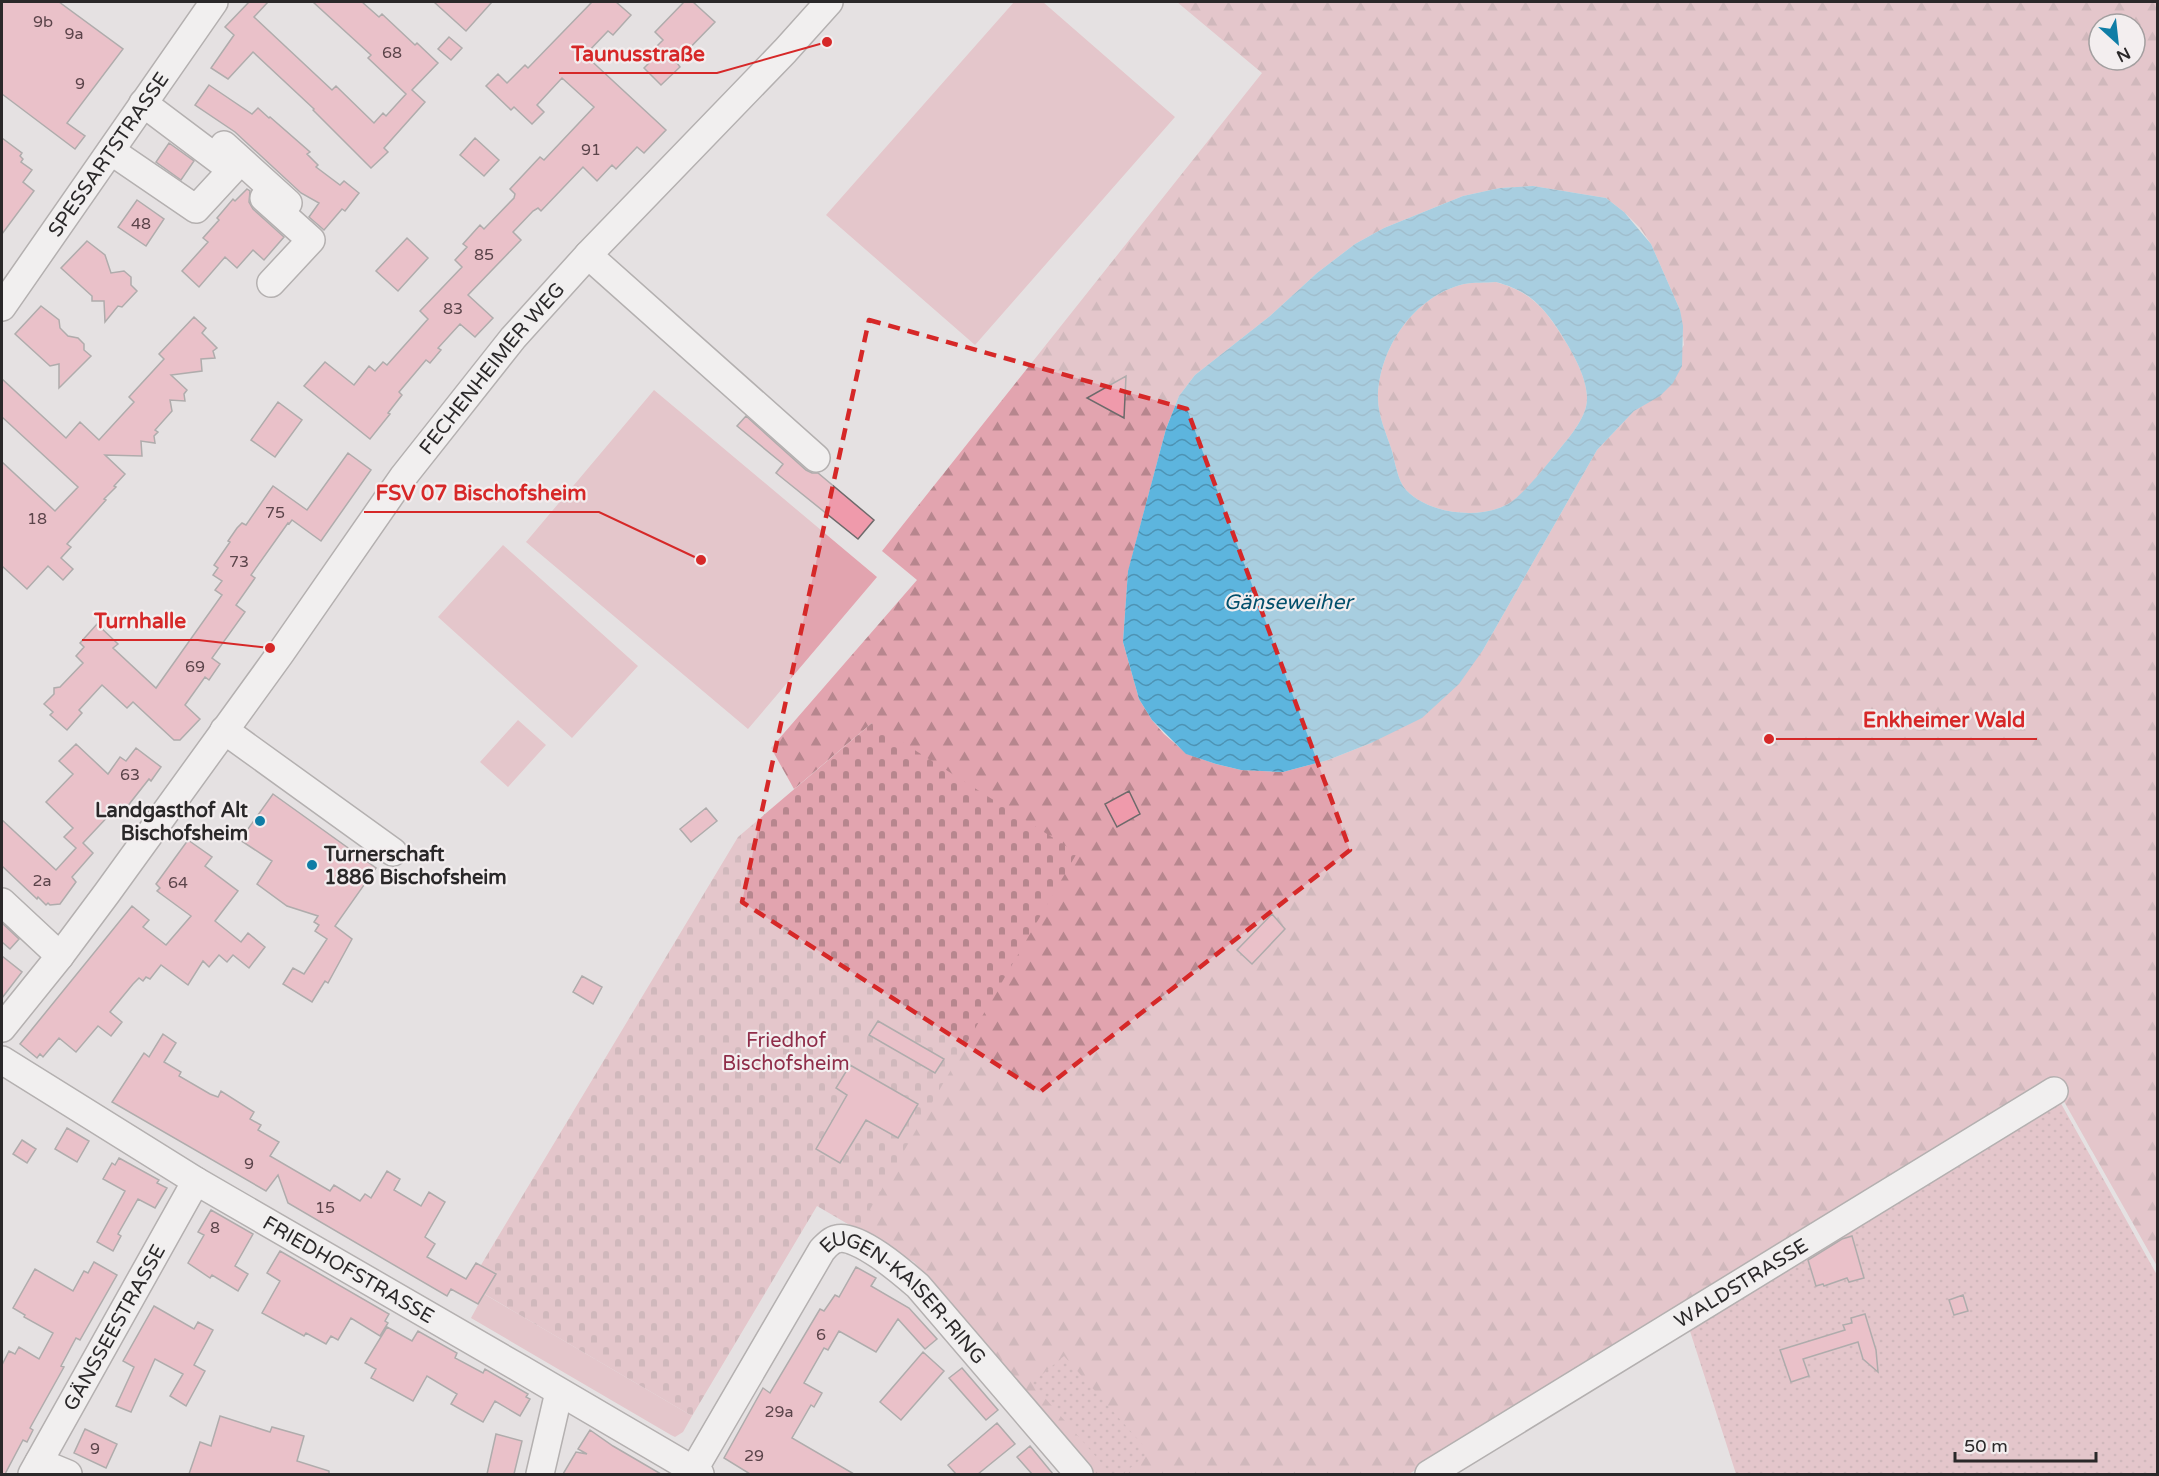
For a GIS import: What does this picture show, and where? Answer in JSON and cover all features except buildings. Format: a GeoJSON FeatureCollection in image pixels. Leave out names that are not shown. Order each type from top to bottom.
{"type":"FeatureCollection","features":[{"type":"Feature","properties":{"kind":"street","name":"SPESSARTSTRASSE"},"geometry":{"type":"LineString","coordinates":[[2,307],[214,2]]}},
{"type":"Feature","properties":{"kind":"street","name":"FECHENHEIMER WEG"},"geometry":{"type":"LineString","coordinates":[[2,1028],[60,956],[280,654],[403,477],[520,330],[588,255],[830,2]]}},
{"type":"Feature","properties":{"kind":"street"},"geometry":{"type":"LineString","coordinates":[[148,97],[311,240],[271,283]]}},
{"type":"Feature","properties":{"kind":"street"},"geometry":{"type":"LineString","coordinates":[[148,97],[215,138],[288,203]]}},
{"type":"Feature","properties":{"kind":"street"},"geometry":{"type":"LineString","coordinates":[[111,150],[196,209],[232,170]]}},
{"type":"Feature","properties":{"kind":"street"},"geometry":{"type":"LineString","coordinates":[[588,255],[816,458]]}},
{"type":"Feature","properties":{"kind":"street"},"geometry":{"type":"LineString","coordinates":[[224,730],[393,852]]}},
{"type":"Feature","properties":{"kind":"street"},"geometry":{"type":"LineString","coordinates":[[2,902],[60,956]]}},
{"type":"Feature","properties":{"kind":"street","name":"FRIEDHOFSTRASSE"},"geometry":{"type":"LineString","coordinates":[[2,1060],[196,1181],[696,1473]]}},
{"type":"Feature","properties":{"kind":"street","name":"WALDSTRASSE"},"geometry":{"type":"LineString","coordinates":[[1429,1474],[2054,1091]]}},
{"type":"Feature","properties":{"kind":"street","name":"GÄNSSEESTRASSE"},"geometry":{"type":"LineString","coordinates":[[36,1468],[196,1181]]}},
{"type":"Feature","properties":{"kind":"street","name":"EUGEN-KAISER-RING"},"geometry":{"type":"LineString","coordinates":[[696,1473],[822,1250],[836,1239],[847,1239],[886,1260],[918,1286],[1079,1474]]}},
{"type":"Feature","properties":{"kind":"street"},"geometry":{"type":"LineString","coordinates":[[540,1474],[559,1392]]}},
{"type":"Feature","properties":{"kind":"street"},"geometry":{"type":"LineString","coordinates":[[36,1468],[68,1474]]}},
{"type":"Feature","properties":{"kind":"highlighted area"},"geometry":{"type":"Polygon","coordinates":[[[869,320],[1187,409],[1350,850],[1040,1092],[742,902],[869,320]]]}},
{"type":"Feature","properties":{"kind":"green space"},"geometry":{"type":"Polygon","coordinates":[[[1014,2],[1043,2],[1175,117],[975,345],[826,215],[1014,2]]]}},
{"type":"Feature","properties":{"kind":"green space"},"geometry":{"type":"Polygon","coordinates":[[[1177,2],[2157,2],[2157,1266],[2053,1082],[1409,1474],[1094,1474],[914,1262],[858,1230],[872,723],[794,789],[771,748],[917,580],[882,551],[1262,73],[1177,2]],[[1533,186],[1500,188],[1463,196],[1384,228],[1355,244],[1317,273],[1270,316],[1195,375],[1179,396],[1166,429],[1128,572],[1123,642],[1139,699],[1164,734],[1187,754],[1241,770],[1283,772],[1328,760],[1371,743],[1483,650],[1597,450],[1634,411],[1646,403],[1684,345],[1680,310],[1651,244],[1640,228],[1606,198],[1533,186]]]}},
{"type":"Feature","properties":{"kind":"green space"},"geometry":{"type":"Polygon","coordinates":[[[1496,282],[1526,295],[1541,307],[1554,324],[1578,364],[1586,389],[1586,405],[1571,435],[1533,482],[1514,500],[1496,509],[1483,512],[1455,512],[1428,505],[1406,490],[1400,481],[1379,411],[1380,380],[1384,362],[1402,327],[1429,300],[1446,290],[1464,284],[1496,282]]]}},
{"type":"Feature","properties":{"kind":"green space"},"geometry":{"type":"Polygon","coordinates":[[[654,390],[877,577],[748,729],[526,542],[654,390]]]}},
{"type":"Feature","properties":{"kind":"green space"},"geometry":{"type":"Polygon","coordinates":[[[503,545],[638,666],[572,738],[438,617],[503,545]]]}},
{"type":"Feature","properties":{"kind":"green space"},"geometry":{"type":"Polygon","coordinates":[[[518,720],[546,745],[508,787],[480,762],[518,720]]]}},
{"type":"Feature","properties":{"kind":"green space","name":"Friedhof Bischofsheim"},"geometry":{"type":"Polygon","coordinates":[[[872,723],[1077,853],[858,1230],[817,1206],[692,1416],[469,1285],[738,837],[872,723]]]}},
{"type":"Feature","properties":{"kind":"green space"},"geometry":{"type":"Polygon","coordinates":[[[2054,1091],[2157,1275],[2157,1474],[1736,1474],[1689,1328],[2054,1091]]]}},
{"type":"Feature","properties":{"kind":"green space"},"geometry":{"type":"Polygon","coordinates":[[[484,1294],[692,1416],[683,1432],[675,1437],[671,1435],[471,1318],[484,1294]]]}},
{"type":"Feature","properties":{"kind":"green space"},"geometry":{"type":"Polygon","coordinates":[[[1064,1356],[1149,1452],[1123,1474],[1111,1474],[1032,1383],[1064,1356]]]}},
{"type":"Feature","properties":{"kind":"water","name":"Gänseweiher"},"geometry":{"type":"Polygon","coordinates":[[[1533,186],[1606,198],[1624,212],[1651,244],[1680,310],[1683,326],[1682,366],[1673,383],[1660,396],[1634,411],[1597,450],[1483,650],[1459,684],[1422,718],[1371,743],[1328,760],[1283,772],[1241,770],[1186,754],[1152,720],[1139,699],[1123,642],[1128,571],[1166,429],[1179,396],[1195,375],[1270,316],[1317,273],[1355,244],[1384,228],[1463,196],[1500,188],[1533,186]],[[1496,282],[1464,284],[1446,290],[1429,300],[1402,327],[1384,362],[1378,405],[1400,481],[1406,490],[1428,505],[1469,513],[1496,509],[1508,504],[1526,488],[1555,455],[1576,428],[1584,413],[1587,397],[1584,380],[1565,341],[1534,301],[1496,282]]]}},
{"type":"Feature","properties":{"kind":"place","name":"Taunusstraße"},"geometry":{"type":"Point","coordinates":[827,42]}},
{"type":"Feature","properties":{"kind":"place","name":"FSV 07 Bischofsheim"},"geometry":{"type":"Point","coordinates":[701,560]}},
{"type":"Feature","properties":{"kind":"place","name":"Turnhalle"},"geometry":{"type":"Point","coordinates":[270,648]}},
{"type":"Feature","properties":{"kind":"place","name":"Enkheimer Wald"},"geometry":{"type":"Point","coordinates":[1769,739]}},
{"type":"Feature","properties":{"kind":"place","name":"Landgasthof Alt Bischofsheim"},"geometry":{"type":"Point","coordinates":[260,821]}},
{"type":"Feature","properties":{"kind":"place","name":"Turnerschaft 1886 Bischofsheim"},"geometry":{"type":"Point","coordinates":[312,865]}}]}
